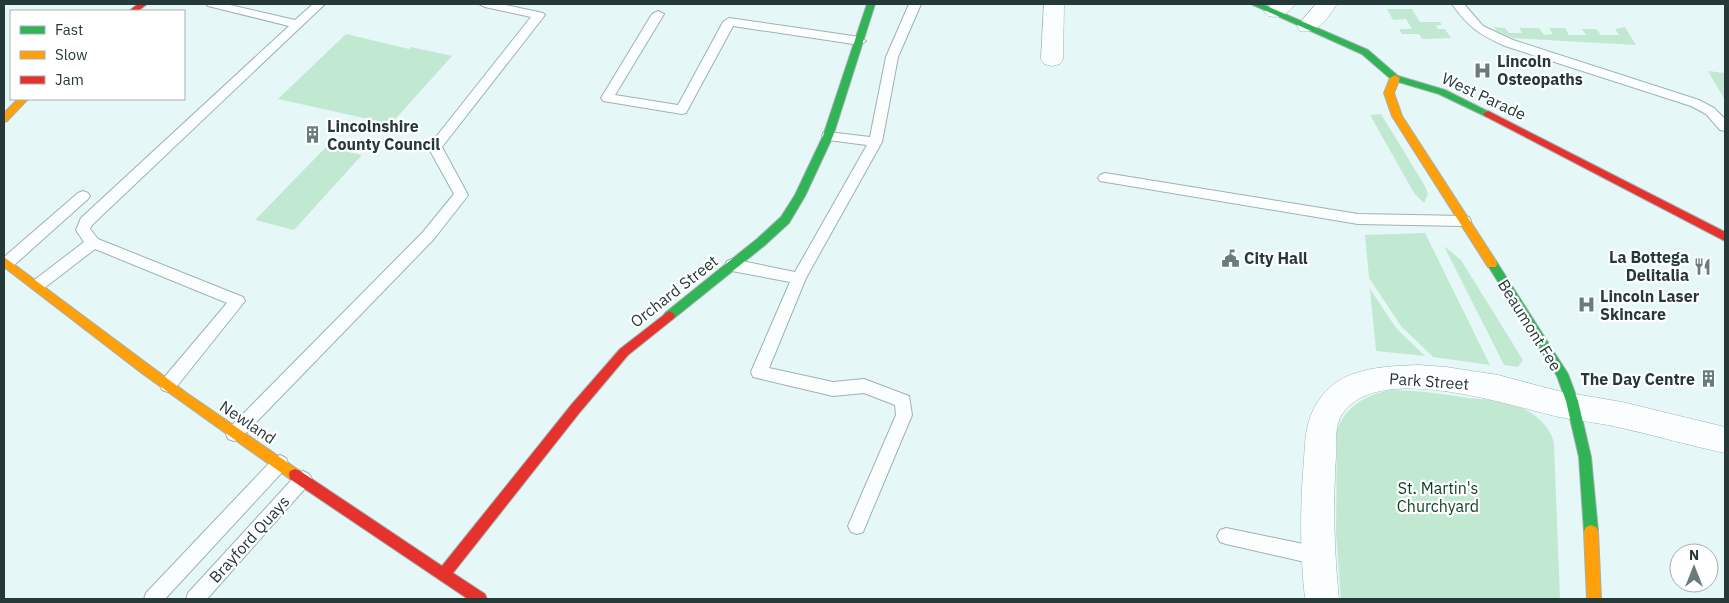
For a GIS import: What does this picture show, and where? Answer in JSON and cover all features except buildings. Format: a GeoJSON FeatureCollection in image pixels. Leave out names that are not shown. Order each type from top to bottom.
{"type":"FeatureCollection","features":[{"type":"Feature","properties":{"kind":"street","name":"Orchard Street"},"geometry":{"type":"LineString","coordinates":[[443,575],[610,367],[650,329],[761,242],[784,220],[804,188],[828,136],[871,4]]}},
{"type":"Feature","properties":{"kind":"street"},"geometry":{"type":"LineString","coordinates":[[1052,59],[1054,4]]}},
{"type":"Feature","properties":{"kind":"street","name":"West Parade"},"geometry":{"type":"LineString","coordinates":[[1255,4],[1280,8],[1308,26],[1365,52],[1395,78],[1442,92],[1464,102],[1725,237]]}},
{"type":"Feature","properties":{"kind":"street"},"geometry":{"type":"LineString","coordinates":[[1308,26],[1327,4]]}},
{"type":"Feature","properties":{"kind":"street","name":"Beaumont Fee"},"geometry":{"type":"LineString","coordinates":[[1395,78],[1389,93],[1397,116],[1562,374],[1574,406],[1586,461],[1594,599]]}},
{"type":"Feature","properties":{"kind":"street"},"geometry":{"type":"LineString","coordinates":[[4,107],[20,100]]}},
{"type":"Feature","properties":{"kind":"street"},"geometry":{"type":"LineString","coordinates":[[4,119],[21,100]]}},
{"type":"Feature","properties":{"kind":"street","name":"Newland"},"geometry":{"type":"LineString","coordinates":[[6,262],[38,285],[126,356],[234,434],[280,463],[480,599]]}},
{"type":"Feature","properties":{"kind":"street","name":"Park Street"},"geometry":{"type":"LineString","coordinates":[[1322,599],[1316,522],[1316,494],[1325,416],[1344,391],[1365,382],[1381,378],[1437,379],[1493,387],[1552,402],[1605,411],[1725,440]]}},
{"type":"Feature","properties":{"kind":"lane"},"geometry":{"type":"LineString","coordinates":[[212,4],[297,24]]}},
{"type":"Feature","properties":{"kind":"lane"},"geometry":{"type":"LineString","coordinates":[[168,385],[238,300],[94,243],[83,230],[86,222],[319,4]]}},
{"type":"Feature","properties":{"kind":"lane"},"geometry":{"type":"LineString","coordinates":[[234,434],[428,236],[461,195],[434,147],[539,15],[485,4]]}},
{"type":"Feature","properties":{"kind":"lane"},"geometry":{"type":"LineString","coordinates":[[857,526],[904,415],[903,401],[864,386],[833,389],[758,372],[799,278],[875,142],[892,58],[915,4]]}},
{"type":"Feature","properties":{"kind":"lane"},"geometry":{"type":"LineString","coordinates":[[1458,4],[1470,22],[1492,36],[1695,103],[1710,111],[1725,127]]}},
{"type":"Feature","properties":{"kind":"lane"},"geometry":{"type":"LineString","coordinates":[[658,14],[607,98],[682,110],[729,22],[860,41]]}},
{"type":"Feature","properties":{"kind":"lane"},"geometry":{"type":"LineString","coordinates":[[828,136],[875,142]]}},
{"type":"Feature","properties":{"kind":"lane"},"geometry":{"type":"LineString","coordinates":[[1105,178],[1358,219],[1464,221]]}},
{"type":"Feature","properties":{"kind":"lane"},"geometry":{"type":"LineString","coordinates":[[6,262],[83,196]]}},
{"type":"Feature","properties":{"kind":"lane"},"geometry":{"type":"LineString","coordinates":[[38,285],[94,243]]}},
{"type":"Feature","properties":{"kind":"lane"},"geometry":{"type":"LineString","coordinates":[[732,265],[799,278]]}},
{"type":"Feature","properties":{"kind":"lane"},"geometry":{"type":"LineString","coordinates":[[153,599],[280,463]]}},
{"type":"Feature","properties":{"kind":"lane","name":"Brayford Quays"},"geometry":{"type":"LineString","coordinates":[[195,599],[303,479]]}},
{"type":"Feature","properties":{"kind":"lane"},"geometry":{"type":"LineString","coordinates":[[1226,536],[1318,556]]}},
{"type":"Feature","properties":{"kind":"green space"},"geometry":{"type":"Polygon","coordinates":[[[1387,9],[1412,9],[1420,22],[1440,22],[1442,25],[1436,25],[1438,29],[1445,29],[1451,38],[1422,39],[1419,34],[1402,34],[1399,29],[1412,29],[1406,19],[1393,20],[1387,9]]]}},
{"type":"Feature","properties":{"kind":"green space"},"geometry":{"type":"Polygon","coordinates":[[[1494,27],[1505,28],[1509,33],[1522,33],[1519,28],[1539,28],[1544,35],[1553,34],[1549,28],[1565,28],[1569,35],[1586,35],[1582,29],[1596,29],[1601,35],[1619,35],[1615,29],[1625,27],[1636,45],[1513,38],[1497,31],[1494,27]]]}},
{"type":"Feature","properties":{"kind":"green space"},"geometry":{"type":"Polygon","coordinates":[[[346,34],[409,49],[411,47],[452,56],[391,124],[278,99],[346,34]]]}},
{"type":"Feature","properties":{"kind":"green space"},"geometry":{"type":"Polygon","coordinates":[[[1708,71],[1725,73],[1725,100],[1708,71]]]}},
{"type":"Feature","properties":{"kind":"green space"},"geometry":{"type":"Polygon","coordinates":[[[1381,114],[1425,186],[1428,194],[1424,203],[1414,193],[1370,115],[1381,114]]]}},
{"type":"Feature","properties":{"kind":"green space"},"geometry":{"type":"Polygon","coordinates":[[[326,147],[362,155],[294,230],[255,220],[326,147]]]}},
{"type":"Feature","properties":{"kind":"green space"},"geometry":{"type":"Polygon","coordinates":[[[1425,233],[1490,365],[1433,357],[1401,326],[1369,278],[1365,235],[1425,233]]]}},
{"type":"Feature","properties":{"kind":"green space"},"geometry":{"type":"Polygon","coordinates":[[[1444,246],[1461,260],[1523,360],[1518,367],[1504,365],[1444,246]]]}},
{"type":"Feature","properties":{"kind":"green space"},"geometry":{"type":"Polygon","coordinates":[[[1370,289],[1396,328],[1425,356],[1376,351],[1370,289]]]}},
{"type":"Feature","properties":{"kind":"green space","name":"St. Martin's Churchyard"},"geometry":{"type":"Polygon","coordinates":[[[1391,390],[1430,392],[1490,400],[1518,406],[1538,418],[1549,430],[1554,444],[1560,599],[1341,599],[1336,532],[1337,431],[1345,415],[1358,403],[1365,398],[1391,390]]]}},
{"type":"Feature","properties":{"kind":"traffic: fast"},"geometry":{"type":"LineString","coordinates":[[669,316],[761,242],[785,220],[800,196],[828,136],[871,4]]}},
{"type":"Feature","properties":{"kind":"traffic: fast"},"geometry":{"type":"LineString","coordinates":[[1255,4],[1365,52],[1395,78],[1442,92],[1488,114]]}},
{"type":"Feature","properties":{"kind":"traffic: fast"},"geometry":{"type":"LineString","coordinates":[[1492,264],[1562,374],[1572,401],[1585,457],[1591,531]]}},
{"type":"Feature","properties":{"kind":"traffic: slow"},"geometry":{"type":"LineString","coordinates":[[1395,78],[1389,93],[1397,116],[1492,264]]}},
{"type":"Feature","properties":{"kind":"traffic: slow"},"geometry":{"type":"LineString","coordinates":[[4,119],[22,100]]}},
{"type":"Feature","properties":{"kind":"traffic: slow"},"geometry":{"type":"LineString","coordinates":[[4,261],[148,371],[295,475]]}},
{"type":"Feature","properties":{"kind":"traffic: slow"},"geometry":{"type":"LineString","coordinates":[[1591,531],[1594,599]]}},
{"type":"Feature","properties":{"kind":"traffic: jam"},"geometry":{"type":"LineString","coordinates":[[134,10],[143,4]]}},
{"type":"Feature","properties":{"kind":"traffic: jam"},"geometry":{"type":"LineString","coordinates":[[1488,114],[1725,237]]}},
{"type":"Feature","properties":{"kind":"traffic: jam"},"geometry":{"type":"LineString","coordinates":[[443,575],[576,408],[624,352],[669,316]]}},
{"type":"Feature","properties":{"kind":"traffic: jam"},"geometry":{"type":"LineString","coordinates":[[295,475],[480,599]]}},
{"type":"Feature","properties":{"kind":"place","name":"Lincoln Osteopaths"},"geometry":{"type":"Point","coordinates":[1483,70]}},
{"type":"Feature","properties":{"kind":"place","name":"Lincolnshire County Council"},"geometry":{"type":"Point","coordinates":[313,135]}},
{"type":"Feature","properties":{"kind":"place","name":"City Hall"},"geometry":{"type":"Point","coordinates":[1230,258]}},
{"type":"Feature","properties":{"kind":"place","name":"La Bottega Delitalia"},"geometry":{"type":"Point","coordinates":[1703,266]}},
{"type":"Feature","properties":{"kind":"place","name":"Lincoln Laser Skincare"},"geometry":{"type":"Point","coordinates":[1586,305]}},
{"type":"Feature","properties":{"kind":"place","name":"The Day Centre"},"geometry":{"type":"Point","coordinates":[1709,379]}}]}
